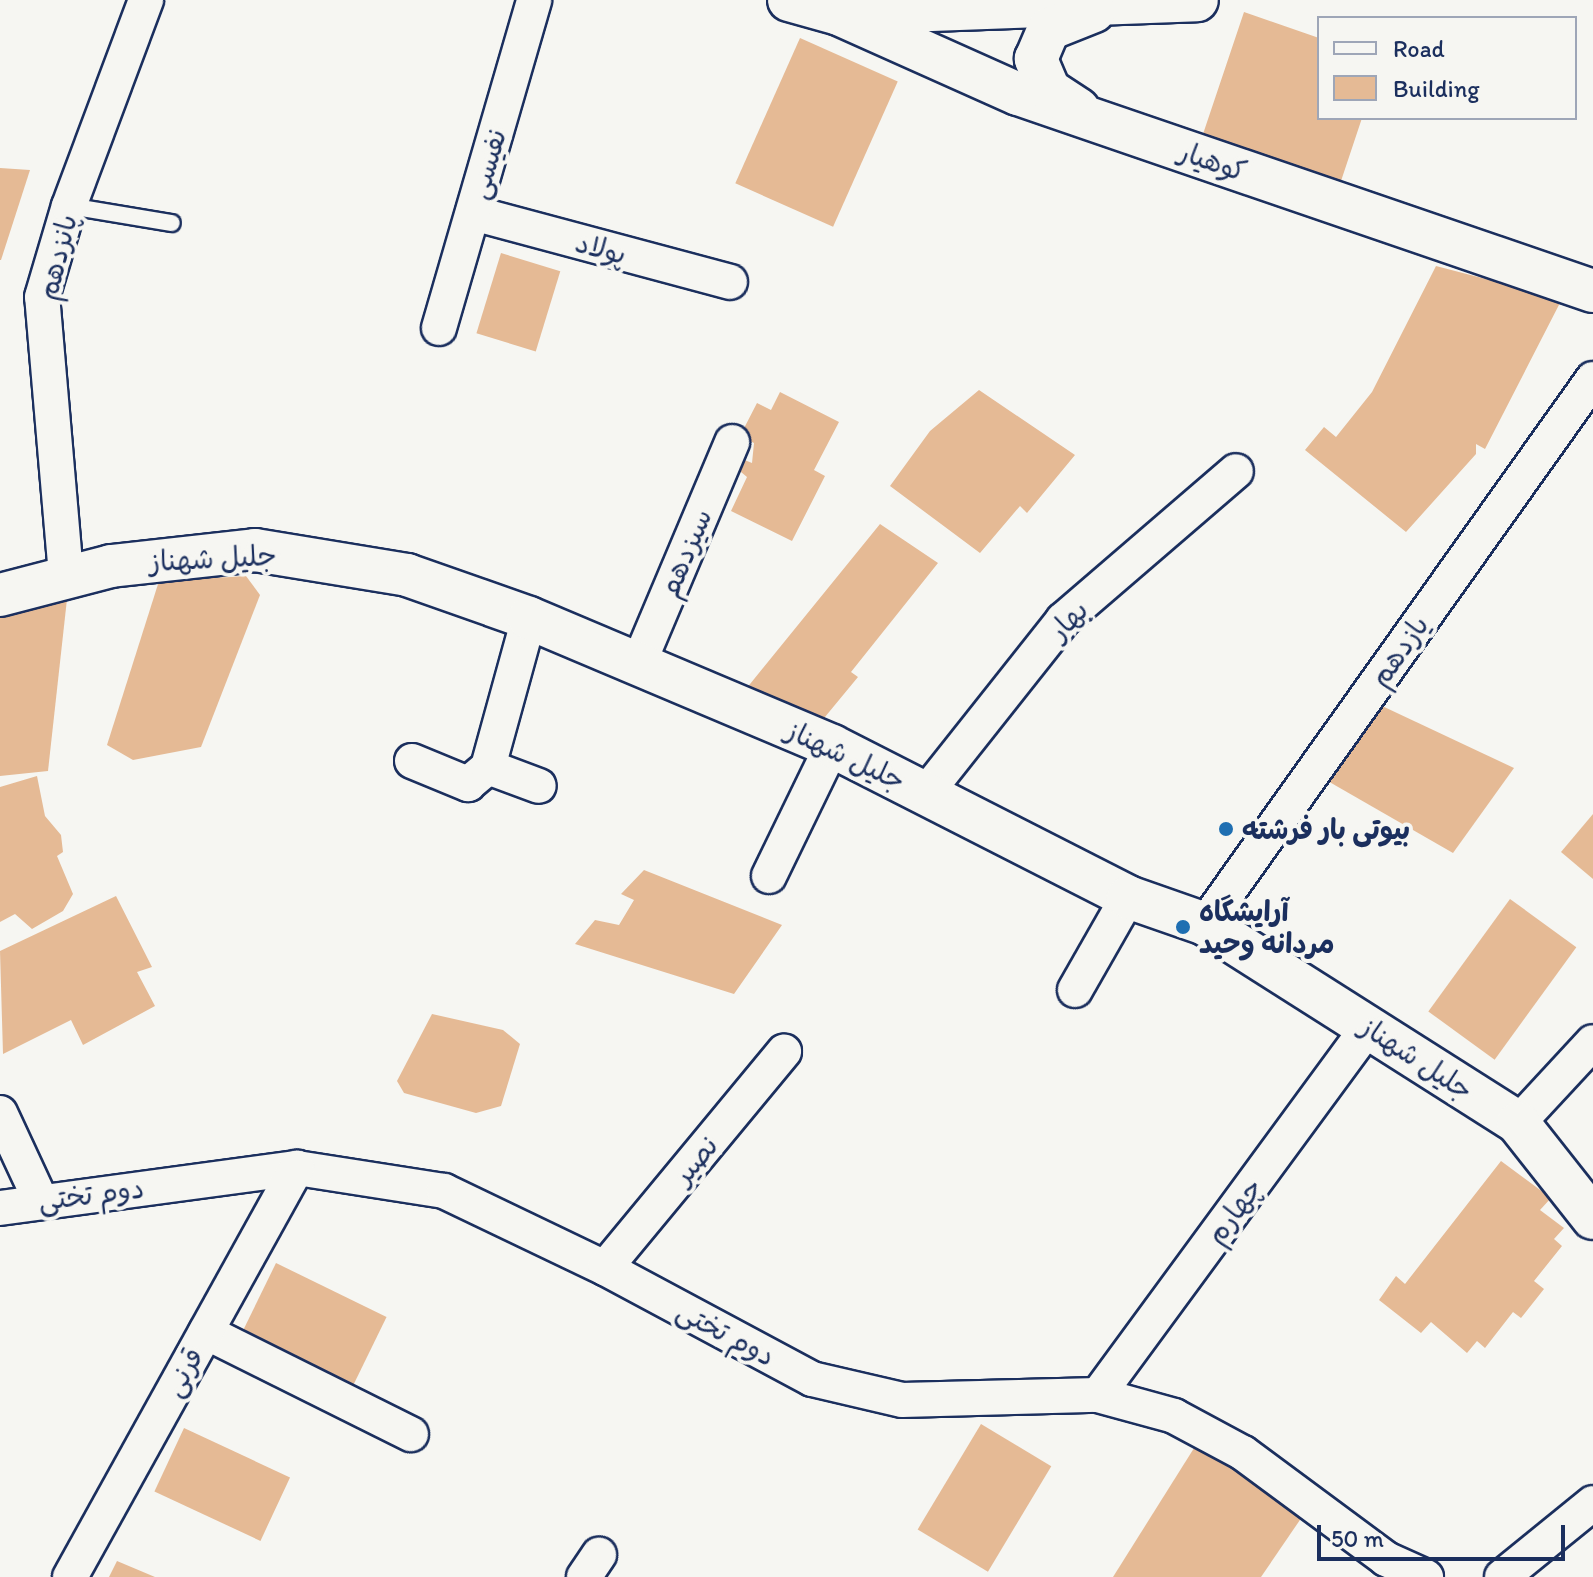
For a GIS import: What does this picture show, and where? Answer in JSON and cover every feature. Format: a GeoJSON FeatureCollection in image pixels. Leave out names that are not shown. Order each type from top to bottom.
{"type":"FeatureCollection","features":[{"type":"Feature","properties":{"kind":"street","name":"پانزدهم"},"geometry":{"type":"LineString","coordinates":[[66,575],[42,297],[69,206],[146,0]]}},
{"type":"Feature","properties":{"kind":"street","name":"نفیسی"},"geometry":{"type":"LineString","coordinates":[[439,328],[534,0]]}},
{"type":"Feature","properties":{"kind":"street"},"geometry":{"type":"LineString","coordinates":[[789,0],[843,7],[1197,0]]}},
{"type":"Feature","properties":{"kind":"street"},"geometry":{"type":"LineString","coordinates":[[1094,120],[1049,90],[1036,59],[1049,29],[1114,3]]}},
{"type":"Feature","properties":{"kind":"street","name":"کوهیار"},"geometry":{"type":"LineString","coordinates":[[843,7],[1018,94],[1593,291]]}},
{"type":"Feature","properties":{"kind":"street","name":"پولاد"},"geometry":{"type":"LineString","coordinates":[[473,213],[730,282]]}},
{"type":"Feature","properties":{"kind":"street","name":"یازدهم"},"geometry":{"type":"LineString","coordinates":[[1205,924],[1593,379]]}},
{"type":"Feature","properties":{"kind":"street","name":"سیزدهم"},"geometry":{"type":"LineString","coordinates":[[638,665],[732,442]]}},
{"type":"Feature","properties":{"kind":"street","name":"بهار"},"geometry":{"type":"LineString","coordinates":[[926,793],[1063,620],[1236,471]]}},
{"type":"Feature","properties":{"kind":"street","name":"جلیل شهناز"},"geometry":{"type":"LineString","coordinates":[[0,595],[66,575],[174,555],[255,550],[407,575],[529,618],[832,746],[1128,897],[1205,924],[1518,1123],[1593,1218]]}},
{"type":"Feature","properties":{"kind":"street"},"geometry":{"type":"LineString","coordinates":[[412,761],[468,784],[488,767],[529,618]]}},
{"type":"Feature","properties":{"kind":"street"},"geometry":{"type":"LineString","coordinates":[[769,876],[832,746]]}},
{"type":"Feature","properties":{"kind":"street"},"geometry":{"type":"LineString","coordinates":[[488,767],[539,786]]}},
{"type":"Feature","properties":{"kind":"street"},"geometry":{"type":"LineString","coordinates":[[1075,990],[1128,897]]}},
{"type":"Feature","properties":{"kind":"street","name":"چهارم"},"geometry":{"type":"LineString","coordinates":[[1098,1395],[1369,1026]]}},
{"type":"Feature","properties":{"kind":"street"},"geometry":{"type":"LineString","coordinates":[[1518,1123],[1593,1042]]}},
{"type":"Feature","properties":{"kind":"street","name":"نصیر"},"geometry":{"type":"LineString","coordinates":[[605,1268],[784,1052]]}},
{"type":"Feature","properties":{"kind":"street"},"geometry":{"type":"LineString","coordinates":[[0,1113],[40,1199]]}},
{"type":"Feature","properties":{"kind":"street","name":"دوم تختی"},"geometry":{"type":"LineString","coordinates":[[0,1208],[40,1199],[297,1168],[444,1191],[605,1268],[812,1379],[902,1400],[1098,1395],[1174,1416],[1243,1453],[1378,1568],[1426,1577]]}},
{"type":"Feature","properties":{"kind":"street","name":"قرنی"},"geometry":{"type":"LineString","coordinates":[[70,1577],[297,1168]]}},
{"type":"Feature","properties":{"kind":"street"},"geometry":{"type":"LineString","coordinates":[[206,1332],[411,1434]]}},
{"type":"Feature","properties":{"kind":"street"},"geometry":{"type":"LineString","coordinates":[[1502,1577],[1593,1503]]}},
{"type":"Feature","properties":{"kind":"lane"},"geometry":{"type":"LineString","coordinates":[[69,206],[172,223]]}},
{"type":"Feature","properties":{"kind":"building"},"geometry":{"type":"Polygon","coordinates":[[[1244,12],[1317,37],[1317,120],[1361,120],[1339,187],[1202,137],[1244,12]]]}},
{"type":"Feature","properties":{"kind":"building"},"geometry":{"type":"Polygon","coordinates":[[[800,38],[898,82],[833,227],[735,183],[800,38]]]}},
{"type":"Feature","properties":{"kind":"building"},"geometry":{"type":"Polygon","coordinates":[[[0,168],[30,170],[1,260],[0,260],[0,168]]]}},
{"type":"Feature","properties":{"kind":"building"},"geometry":{"type":"Polygon","coordinates":[[[501,253],[560,271],[536,351],[476,333],[501,253]]]}},
{"type":"Feature","properties":{"kind":"building"},"geometry":{"type":"Polygon","coordinates":[[[1436,266],[1562,299],[1485,449],[1476,444],[1476,454],[1406,532],[1305,450],[1324,427],[1336,437],[1372,392],[1436,266]]]}},
{"type":"Feature","properties":{"kind":"building"},"geometry":{"type":"Polygon","coordinates":[[[979,390],[1075,455],[1027,513],[1020,506],[980,553],[890,486],[930,431],[979,390]]]}},
{"type":"Feature","properties":{"kind":"building"},"geometry":{"type":"Polygon","coordinates":[[[780,392],[839,422],[814,470],[825,476],[792,541],[731,511],[747,477],[735,467],[742,459],[752,463],[754,443],[740,436],[757,403],[771,410],[780,392]]]}},
{"type":"Feature","properties":{"kind":"building"},"geometry":{"type":"Polygon","coordinates":[[[880,524],[938,563],[851,672],[858,677],[820,723],[746,689],[880,524]]]}},
{"type":"Feature","properties":{"kind":"building"},"geometry":{"type":"Polygon","coordinates":[[[246,576],[260,595],[201,747],[133,760],[107,745],[159,581],[246,576]]]}},
{"type":"Feature","properties":{"kind":"building"},"geometry":{"type":"Polygon","coordinates":[[[67,599],[48,771],[0,776],[0,618],[67,599]]]}},
{"type":"Feature","properties":{"kind":"building"},"geometry":{"type":"Polygon","coordinates":[[[1380,705],[1514,768],[1453,853],[1319,776],[1380,705]]]}},
{"type":"Feature","properties":{"kind":"building"},"geometry":{"type":"Polygon","coordinates":[[[37,776],[45,816],[61,835],[63,852],[57,856],[73,894],[63,911],[32,929],[15,914],[0,922],[0,787],[37,776]]]}},
{"type":"Feature","properties":{"kind":"building"},"geometry":{"type":"Polygon","coordinates":[[[1593,814],[1593,879],[1561,852],[1593,814]]]}},
{"type":"Feature","properties":{"kind":"building"},"geometry":{"type":"Polygon","coordinates":[[[644,870],[782,925],[734,994],[575,944],[595,920],[619,925],[634,900],[621,894],[644,870]]]}},
{"type":"Feature","properties":{"kind":"building"},"geometry":{"type":"Polygon","coordinates":[[[116,896],[152,967],[137,972],[155,1006],[83,1045],[71,1020],[3,1054],[0,951],[116,896]]]}},
{"type":"Feature","properties":{"kind":"building"},"geometry":{"type":"Polygon","coordinates":[[[1510,899],[1576,947],[1495,1060],[1428,1011],[1510,899]]]}},
{"type":"Feature","properties":{"kind":"building"},"geometry":{"type":"Polygon","coordinates":[[[432,1014],[503,1030],[520,1044],[501,1106],[476,1113],[404,1093],[397,1081],[432,1014]]]}},
{"type":"Feature","properties":{"kind":"building"},"geometry":{"type":"Polygon","coordinates":[[[1501,1161],[1551,1198],[1540,1210],[1564,1228],[1554,1239],[1562,1246],[1534,1281],[1544,1289],[1521,1318],[1513,1312],[1485,1348],[1477,1341],[1467,1353],[1431,1322],[1421,1333],[1379,1300],[1396,1276],[1405,1284],[1501,1161]]]}},
{"type":"Feature","properties":{"kind":"building"},"geometry":{"type":"Polygon","coordinates":[[[276,1263],[387,1317],[350,1392],[240,1338],[276,1263]]]}},
{"type":"Feature","properties":{"kind":"building"},"geometry":{"type":"Polygon","coordinates":[[[981,1424],[1051,1466],[988,1572],[918,1529],[981,1424]]]}},
{"type":"Feature","properties":{"kind":"building"},"geometry":{"type":"Polygon","coordinates":[[[184,1428],[290,1477],[260,1541],[154,1491],[184,1428]]]}},
{"type":"Feature","properties":{"kind":"building"},"geometry":{"type":"Polygon","coordinates":[[[1201,1437],[1304,1514],[1261,1577],[1113,1577],[1201,1437]]]}},
{"type":"Feature","properties":{"kind":"building"},"geometry":{"type":"Polygon","coordinates":[[[117,1561],[155,1577],[109,1577],[117,1561]]]}},
{"type":"Feature","properties":{"kind":"place","name":"بیوتی بار فرشته"},"geometry":{"type":"Point","coordinates":[1226,829]}},
{"type":"Feature","properties":{"kind":"place","name":"آرایشگاه مردانه وحید"},"geometry":{"type":"Point","coordinates":[1183,927]}}]}
